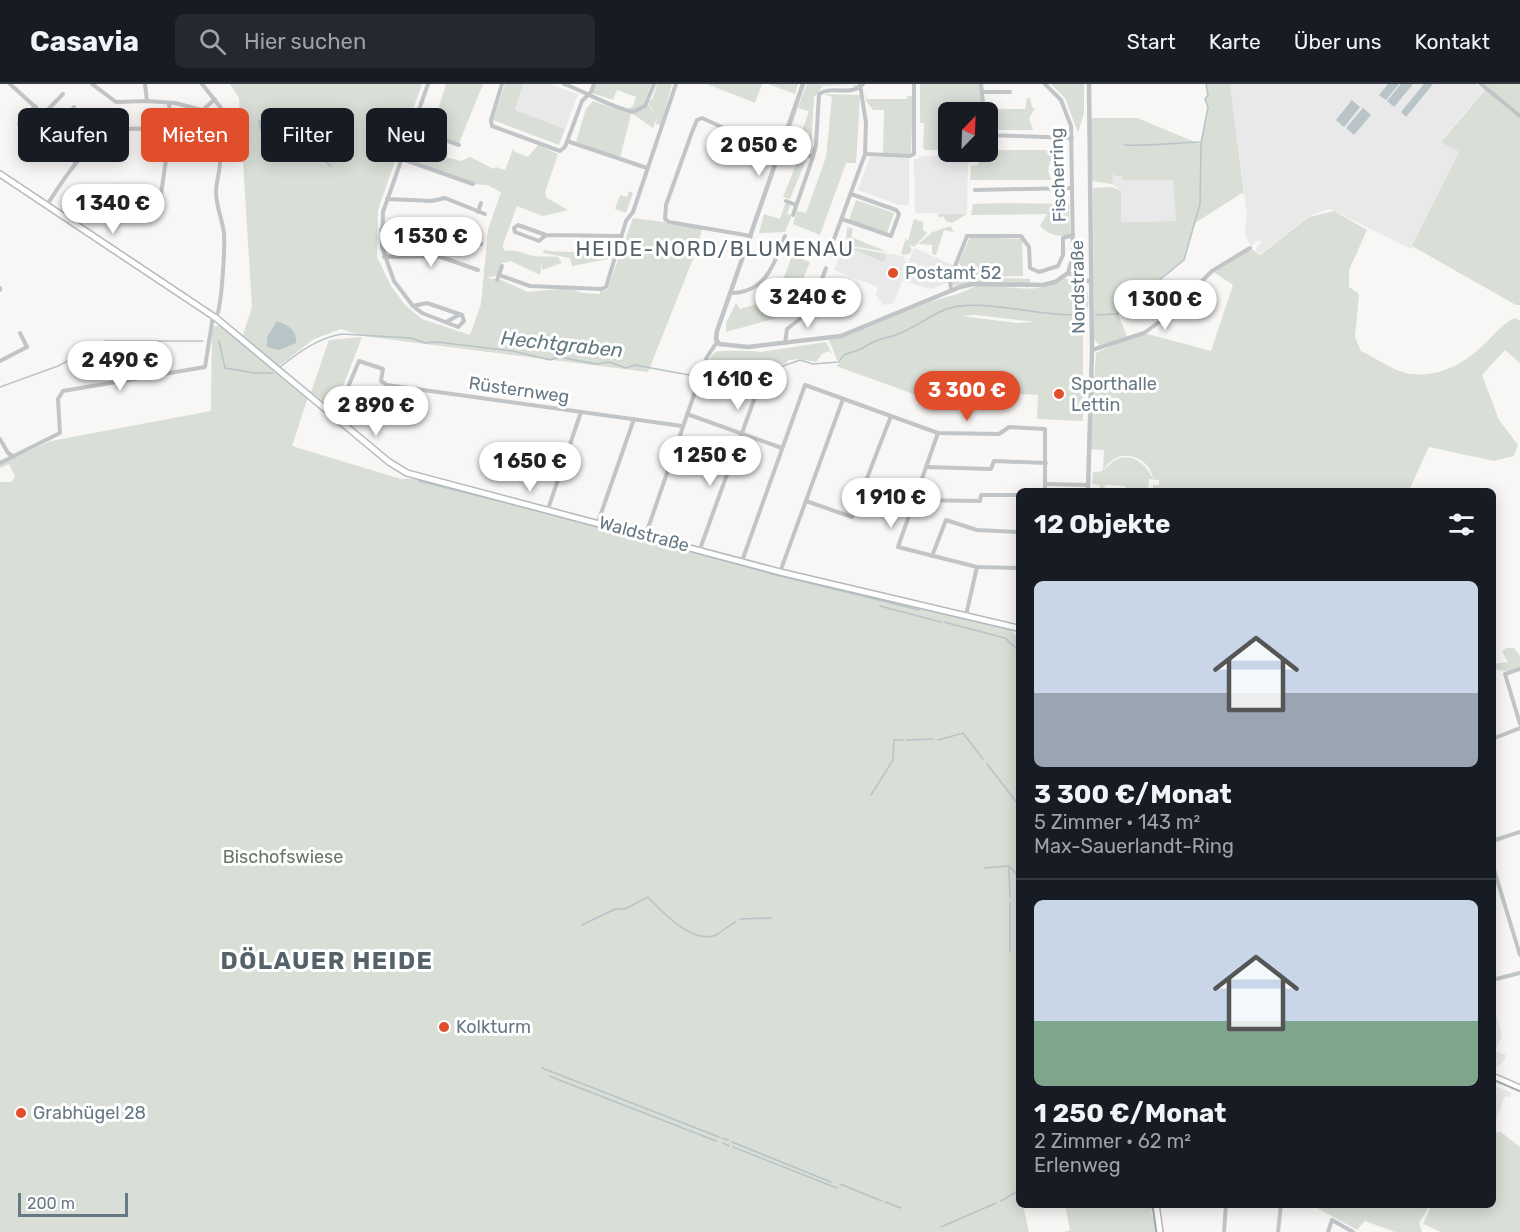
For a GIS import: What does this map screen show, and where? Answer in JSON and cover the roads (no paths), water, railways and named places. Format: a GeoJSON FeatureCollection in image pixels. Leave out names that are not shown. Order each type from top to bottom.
{"type":"FeatureCollection","features":[{"type":"Feature","properties":{"kind":"main road","name":"Waldstraße"},"geometry":{"type":"LineString","coordinates":[[0,174],[214,317],[402,471],[432,481],[646,534],[780,572],[1016,628]]}},
{"type":"Feature","properties":{"kind":"main road"},"geometry":{"type":"LineString","coordinates":[[1496,1078],[1520,1088]]}},
{"type":"Feature","properties":{"kind":"main road"},"geometry":{"type":"LineString","coordinates":[[1157,1208],[1160,1232]]}},
{"type":"Feature","properties":{"kind":"street"},"geometry":{"type":"LineString","coordinates":[[10,84],[35,106]]}},
{"type":"Feature","properties":{"kind":"street"},"geometry":{"type":"LineString","coordinates":[[92,84],[116,102],[147,100],[192,108]]}},
{"type":"Feature","properties":{"kind":"street"},"geometry":{"type":"LineString","coordinates":[[145,84],[147,100]]}},
{"type":"Feature","properties":{"kind":"street"},"geometry":{"type":"LineString","coordinates":[[202,84],[221,108]]}},
{"type":"Feature","properties":{"kind":"street"},"geometry":{"type":"LineString","coordinates":[[419,108],[428,84]]}},
{"type":"Feature","properties":{"kind":"street"},"geometry":{"type":"LineString","coordinates":[[502,84],[490,120],[496,129],[555,150],[563,150],[582,101],[594,84]]}},
{"type":"Feature","properties":{"kind":"street"},"geometry":{"type":"LineString","coordinates":[[564,84],[593,99],[633,112],[645,106],[654,84]]}},
{"type":"Feature","properties":{"kind":"street"},"geometry":{"type":"LineString","coordinates":[[502,266],[498,277],[530,286],[601,289],[608,283],[626,221],[633,212],[676,84]]}},
{"type":"Feature","properties":{"kind":"street"},"geometry":{"type":"LineString","coordinates":[[646,534],[700,376],[709,352],[717,342],[716,334],[803,84]]}},
{"type":"Feature","properties":{"kind":"street"},"geometry":{"type":"LineString","coordinates":[[865,154],[912,156],[914,84]]}},
{"type":"Feature","properties":{"kind":"street"},"geometry":{"type":"LineString","coordinates":[[981,84],[983,102]]}},
{"type":"Feature","properties":{"kind":"street","name":"Fischerring"},"geometry":{"type":"LineString","coordinates":[[1045,84],[1065,106],[1072,138],[1073,255],[1068,273]]}},
{"type":"Feature","properties":{"kind":"street","name":"Nordstraße"},"geometry":{"type":"LineString","coordinates":[[1088,488],[1092,350],[1089,84]]}},
{"type":"Feature","properties":{"kind":"street"},"geometry":{"type":"LineString","coordinates":[[1481,84],[1520,116]]}},
{"type":"Feature","properties":{"kind":"street"},"geometry":{"type":"LineString","coordinates":[[834,239],[865,154],[866,123],[861,85]]}},
{"type":"Feature","properties":{"kind":"street"},"geometry":{"type":"LineString","coordinates":[[793,215],[816,145],[819,94],[825,91],[855,91],[861,85]]}},
{"type":"Feature","properties":{"kind":"street"},"geometry":{"type":"LineString","coordinates":[[982,92],[1010,92]]}},
{"type":"Feature","properties":{"kind":"street"},"geometry":{"type":"LineString","coordinates":[[49,108],[63,94]]}},
{"type":"Feature","properties":{"kind":"street"},"geometry":{"type":"LineString","coordinates":[[206,108],[215,99]]}},
{"type":"Feature","properties":{"kind":"street"},"geometry":{"type":"LineString","coordinates":[[169,104],[169,108]]}},
{"type":"Feature","properties":{"kind":"street"},"geometry":{"type":"LineString","coordinates":[[751,236],[669,222],[665,219],[665,209],[698,118],[706,119],[779,153]]}},
{"type":"Feature","properties":{"kind":"street"},"geometry":{"type":"LineString","coordinates":[[46,205],[76,163],[98,142],[111,134],[133,129],[141,130]]}},
{"type":"Feature","properties":{"kind":"street"},"geometry":{"type":"LineString","coordinates":[[998,135],[1072,138]]}},
{"type":"Feature","properties":{"kind":"street"},"geometry":{"type":"LineString","coordinates":[[447,141],[459,145]]}},
{"type":"Feature","properties":{"kind":"street"},"geometry":{"type":"LineString","coordinates":[[567,141],[647,168]]}},
{"type":"Feature","properties":{"kind":"street"},"geometry":{"type":"LineString","coordinates":[[781,146],[813,157]]}},
{"type":"Feature","properties":{"kind":"street"},"geometry":{"type":"LineString","coordinates":[[126,218],[128,201],[158,204],[162,201],[167,162]]}},
{"type":"Feature","properties":{"kind":"street"},"geometry":{"type":"LineString","coordinates":[[0,463],[60,433],[58,399],[63,391],[205,367],[214,317],[221,307],[224,236],[216,194],[219,162]]}},
{"type":"Feature","properties":{"kind":"street"},"geometry":{"type":"LineString","coordinates":[[401,162],[387,199],[381,230],[384,257],[396,285],[413,306],[458,327],[462,325],[464,318],[459,315],[427,303],[413,306]]}},
{"type":"Feature","properties":{"kind":"street"},"geometry":{"type":"LineString","coordinates":[[411,162],[473,184]]}},
{"type":"Feature","properties":{"kind":"street"},"geometry":{"type":"LineString","coordinates":[[975,190],[1072,188]]}},
{"type":"Feature","properties":{"kind":"street"},"geometry":{"type":"LineString","coordinates":[[842,219],[891,236],[898,214],[896,210],[851,194]]}},
{"type":"Feature","properties":{"kind":"street"},"geometry":{"type":"LineString","coordinates":[[387,199],[432,201],[445,198],[485,214]]}},
{"type":"Feature","properties":{"kind":"street"},"geometry":{"type":"LineString","coordinates":[[786,201],[796,205]]}},
{"type":"Feature","properties":{"kind":"street"},"geometry":{"type":"LineString","coordinates":[[478,212],[481,203]]}},
{"type":"Feature","properties":{"kind":"street"},"geometry":{"type":"LineString","coordinates":[[148,221],[151,204]]}},
{"type":"Feature","properties":{"kind":"street"},"geometry":{"type":"LineString","coordinates":[[546,235],[539,241],[515,232],[514,228],[518,225],[546,235],[621,236]]}},
{"type":"Feature","properties":{"kind":"street"},"geometry":{"type":"LineString","coordinates":[[381,230],[442,230],[481,244]]}},
{"type":"Feature","properties":{"kind":"street"},"geometry":{"type":"LineString","coordinates":[[951,290],[950,279],[967,236],[1021,236],[1029,247],[1030,268],[1039,272],[1058,266],[1063,255],[1063,238],[1073,235]]}},
{"type":"Feature","properties":{"kind":"street"},"geometry":{"type":"LineString","coordinates":[[730,293],[745,291],[761,283],[773,266],[785,236]]}},
{"type":"Feature","properties":{"kind":"street"},"geometry":{"type":"LineString","coordinates":[[1092,350],[1144,333],[1166,317],[1212,271],[1250,248]]}},
{"type":"Feature","properties":{"kind":"street"},"geometry":{"type":"LineString","coordinates":[[384,257],[438,256],[478,270]]}},
{"type":"Feature","properties":{"kind":"street"},"geometry":{"type":"LineString","coordinates":[[785,343],[787,329],[810,311],[826,268]]}},
{"type":"Feature","properties":{"kind":"street"},"geometry":{"type":"LineString","coordinates":[[717,342],[739,348],[854,333],[951,290],[973,284],[1043,285],[1055,282],[1068,273],[1092,282]]}},
{"type":"Feature","properties":{"kind":"street"},"geometry":{"type":"LineString","coordinates":[[446,322],[459,315]]}},
{"type":"Feature","properties":{"kind":"street"},"geometry":{"type":"LineString","coordinates":[[0,361],[27,347],[20,333]]}},
{"type":"Feature","properties":{"kind":"street","name":"Rüsternweg"},"geometry":{"type":"LineString","coordinates":[[335,418],[359,361],[383,369],[381,381],[387,385],[682,426]]}},
{"type":"Feature","properties":{"kind":"street"},"geometry":{"type":"LineString","coordinates":[[742,561],[805,385],[938,433],[999,434],[1009,428],[1045,429],[1045,488]]}},
{"type":"Feature","properties":{"kind":"street"},"geometry":{"type":"LineString","coordinates":[[700,549],[755,398]]}},
{"type":"Feature","properties":{"kind":"street"},"geometry":{"type":"LineString","coordinates":[[780,572],[843,399]]}},
{"type":"Feature","properties":{"kind":"street"},"geometry":{"type":"LineString","coordinates":[[548,510],[581,412]]}},
{"type":"Feature","properties":{"kind":"street"},"geometry":{"type":"LineString","coordinates":[[687,414],[782,448]]}},
{"type":"Feature","properties":{"kind":"street"},"geometry":{"type":"LineString","coordinates":[[806,501],[852,517],[891,416]]}},
{"type":"Feature","properties":{"kind":"street"},"geometry":{"type":"LineString","coordinates":[[598,522],[634,419]]}},
{"type":"Feature","properties":{"kind":"street"},"geometry":{"type":"LineString","coordinates":[[938,433],[898,547],[977,567],[1016,568]]}},
{"type":"Feature","properties":{"kind":"street"},"geometry":{"type":"LineString","coordinates":[[0,439],[12,456]]}},
{"type":"Feature","properties":{"kind":"street"},"geometry":{"type":"LineString","coordinates":[[926,466],[991,469],[994,462],[1046,463]]}},
{"type":"Feature","properties":{"kind":"street"},"geometry":{"type":"LineString","coordinates":[[1045,484],[1088,488]]}},
{"type":"Feature","properties":{"kind":"street"},"geometry":{"type":"LineString","coordinates":[[914,500],[980,501],[981,495],[1016,495]]}},
{"type":"Feature","properties":{"kind":"street"},"geometry":{"type":"LineString","coordinates":[[932,556],[946,520],[977,530],[1016,532]]}},
{"type":"Feature","properties":{"kind":"street"},"geometry":{"type":"LineString","coordinates":[[966,615],[977,567]]}},
{"type":"Feature","properties":{"kind":"street"},"geometry":{"type":"LineString","coordinates":[[1496,737],[1520,726],[1506,671],[1520,669]]}},
{"type":"Feature","properties":{"kind":"street"},"geometry":{"type":"LineString","coordinates":[[1496,840],[1520,832]]}},
{"type":"Feature","properties":{"kind":"street"},"geometry":{"type":"LineString","coordinates":[[1496,876],[1520,955]]}},
{"type":"Feature","properties":{"kind":"street"},"geometry":{"type":"LineString","coordinates":[[1496,979],[1520,973]]}},
{"type":"Feature","properties":{"kind":"street"},"geometry":{"type":"LineString","coordinates":[[1224,1232],[1226,1208]]}},
{"type":"Feature","properties":{"kind":"street"},"geometry":{"type":"LineString","coordinates":[[1278,1232],[1281,1208]]}},
{"type":"Feature","properties":{"kind":"street"},"geometry":{"type":"LineString","coordinates":[[1328,1232],[1332,1220],[1353,1232]]}},
{"type":"Feature","properties":{"kind":"waterway","name":"Hechtgraben"},"geometry":{"type":"LineString","coordinates":[[1096,315],[1118,314],[1184,260],[1200,204],[1201,144],[1208,107],[1205,99],[1208,95],[1206,84]]}},
{"type":"Feature","properties":{"kind":"waterway"},"geometry":{"type":"LineString","coordinates":[[1124,145],[1200,142]]}},
{"type":"Feature","properties":{"kind":"waterway"},"geometry":{"type":"LineString","coordinates":[[326,162],[331,166]]}},
{"type":"Feature","properties":{"kind":"waterway","name":"Hechtgraben"},"geometry":{"type":"LineString","coordinates":[[280,367],[317,342],[342,334],[411,338],[425,343],[437,342],[513,351],[550,360],[559,357],[596,364],[609,362],[626,368],[635,365],[689,375],[710,376],[736,369],[747,372],[754,368],[783,366],[800,360],[813,364],[839,362],[846,354],[907,330],[942,311],[960,306],[991,306],[1053,314],[1084,315]]}},
{"type":"Feature","properties":{"kind":"waterway","name":"Hechtgraben"},"geometry":{"type":"LineString","coordinates":[[0,387],[58,366],[105,341],[203,341]]}},
{"type":"Feature","properties":{"kind":"waterway","name":"Hechtgraben"},"geometry":{"type":"LineString","coordinates":[[219,341],[225,368],[255,373],[273,373]]}},
{"type":"Feature","properties":{"kind":"waterway"},"geometry":{"type":"LineString","coordinates":[[419,481],[579,521]]}},
{"type":"Feature","properties":{"kind":"waterway"},"geometry":{"type":"LineString","coordinates":[[725,560],[738,564]]}},
{"type":"Feature","properties":{"kind":"waterway"},"geometry":{"type":"LineString","coordinates":[[742,565],[779,576]]}},
{"type":"Feature","properties":{"kind":"waterway"},"geometry":{"type":"LineString","coordinates":[[781,576],[919,610]]}},
{"type":"Feature","properties":{"kind":"waterway"},"geometry":{"type":"LineString","coordinates":[[880,606],[941,622]]}},
{"type":"Feature","properties":{"kind":"waterway"},"geometry":{"type":"LineString","coordinates":[[944,622],[1005,638],[1016,648]]}},
{"type":"Feature","properties":{"kind":"waterway"},"geometry":{"type":"LineString","coordinates":[[938,740],[963,733],[983,759]]}},
{"type":"Feature","properties":{"kind":"waterway"},"geometry":{"type":"LineString","coordinates":[[907,740],[933,739]]}},
{"type":"Feature","properties":{"kind":"waterway"},"geometry":{"type":"LineString","coordinates":[[871,795],[893,760],[894,740],[903,740]]}},
{"type":"Feature","properties":{"kind":"waterway"},"geometry":{"type":"LineString","coordinates":[[987,764],[1016,801]]}},
{"type":"Feature","properties":{"kind":"waterway"},"geometry":{"type":"LineString","coordinates":[[984,868],[1009,866],[1016,873]]}},
{"type":"Feature","properties":{"kind":"waterway"},"geometry":{"type":"LineString","coordinates":[[1009,868],[1010,897]]}},
{"type":"Feature","properties":{"kind":"waterway"},"geometry":{"type":"LineString","coordinates":[[582,925],[615,909],[625,909],[648,897],[679,925],[698,935],[707,937],[716,935],[736,922]]}},
{"type":"Feature","properties":{"kind":"waterway"},"geometry":{"type":"LineString","coordinates":[[1010,903],[1010,952]]}},
{"type":"Feature","properties":{"kind":"waterway"},"geometry":{"type":"LineString","coordinates":[[740,919],[771,918]]}},
{"type":"Feature","properties":{"kind":"waterway"},"geometry":{"type":"LineString","coordinates":[[542,1068],[719,1137]]}},
{"type":"Feature","properties":{"kind":"waterway"},"geometry":{"type":"LineString","coordinates":[[549,1076],[716,1141]]}},
{"type":"Feature","properties":{"kind":"waterway"},"geometry":{"type":"LineString","coordinates":[[722,1138],[728,1140]]}},
{"type":"Feature","properties":{"kind":"waterway"},"geometry":{"type":"LineString","coordinates":[[732,1142],[831,1182]]}},
{"type":"Feature","properties":{"kind":"waterway"},"geometry":{"type":"LineString","coordinates":[[723,1143],[729,1146]]}},
{"type":"Feature","properties":{"kind":"waterway"},"geometry":{"type":"LineString","coordinates":[[733,1147],[837,1188]]}},
{"type":"Feature","properties":{"kind":"waterway"},"geometry":{"type":"LineString","coordinates":[[840,1184],[882,1201]]}},
{"type":"Feature","properties":{"kind":"waterway"},"geometry":{"type":"LineString","coordinates":[[1001,1201],[1016,1192]]}},
{"type":"Feature","properties":{"kind":"waterway"},"geometry":{"type":"LineString","coordinates":[[885,1202],[901,1208]]}},
{"type":"Feature","properties":{"kind":"waterway"},"geometry":{"type":"LineString","coordinates":[[941,1227],[996,1203]]}},
{"type":"Feature","properties":{"kind":"tram line"},"geometry":{"type":"LineString","coordinates":[[1496,1081],[1520,1091]]}},
{"type":"Feature","properties":{"kind":"tram line"},"geometry":{"type":"LineString","coordinates":[[1153,1208],[1156,1232]]}},
{"type":"Feature","properties":{"kind":"place","name":"Postamt 52"},"geometry":{"type":"Point","coordinates":[893,273]}},
{"type":"Feature","properties":{"kind":"place","name":"Sporthalle Lettin"},"geometry":{"type":"Point","coordinates":[1059,394]}},
{"type":"Feature","properties":{"kind":"place","name":"Kolkturm"},"geometry":{"type":"Point","coordinates":[444,1027]}},
{"type":"Feature","properties":{"kind":"place","name":"Grabhügel 28"},"geometry":{"type":"Point","coordinates":[21,1113]}},
{"type":"Feature","properties":{"kind":"district","name":"HEIDE-NORD/BLUMENAU"},"geometry":{"type":"Point","coordinates":[715,248]}},
{"type":"Feature","properties":{"kind":"district","name":"DÖLAUER HEIDE"},"geometry":{"type":"Point","coordinates":[327,961]}},
{"type":"Feature","properties":{"kind":"park label","name":"Bischofswiese"},"geometry":{"type":"Point","coordinates":[283,857]}}]}
